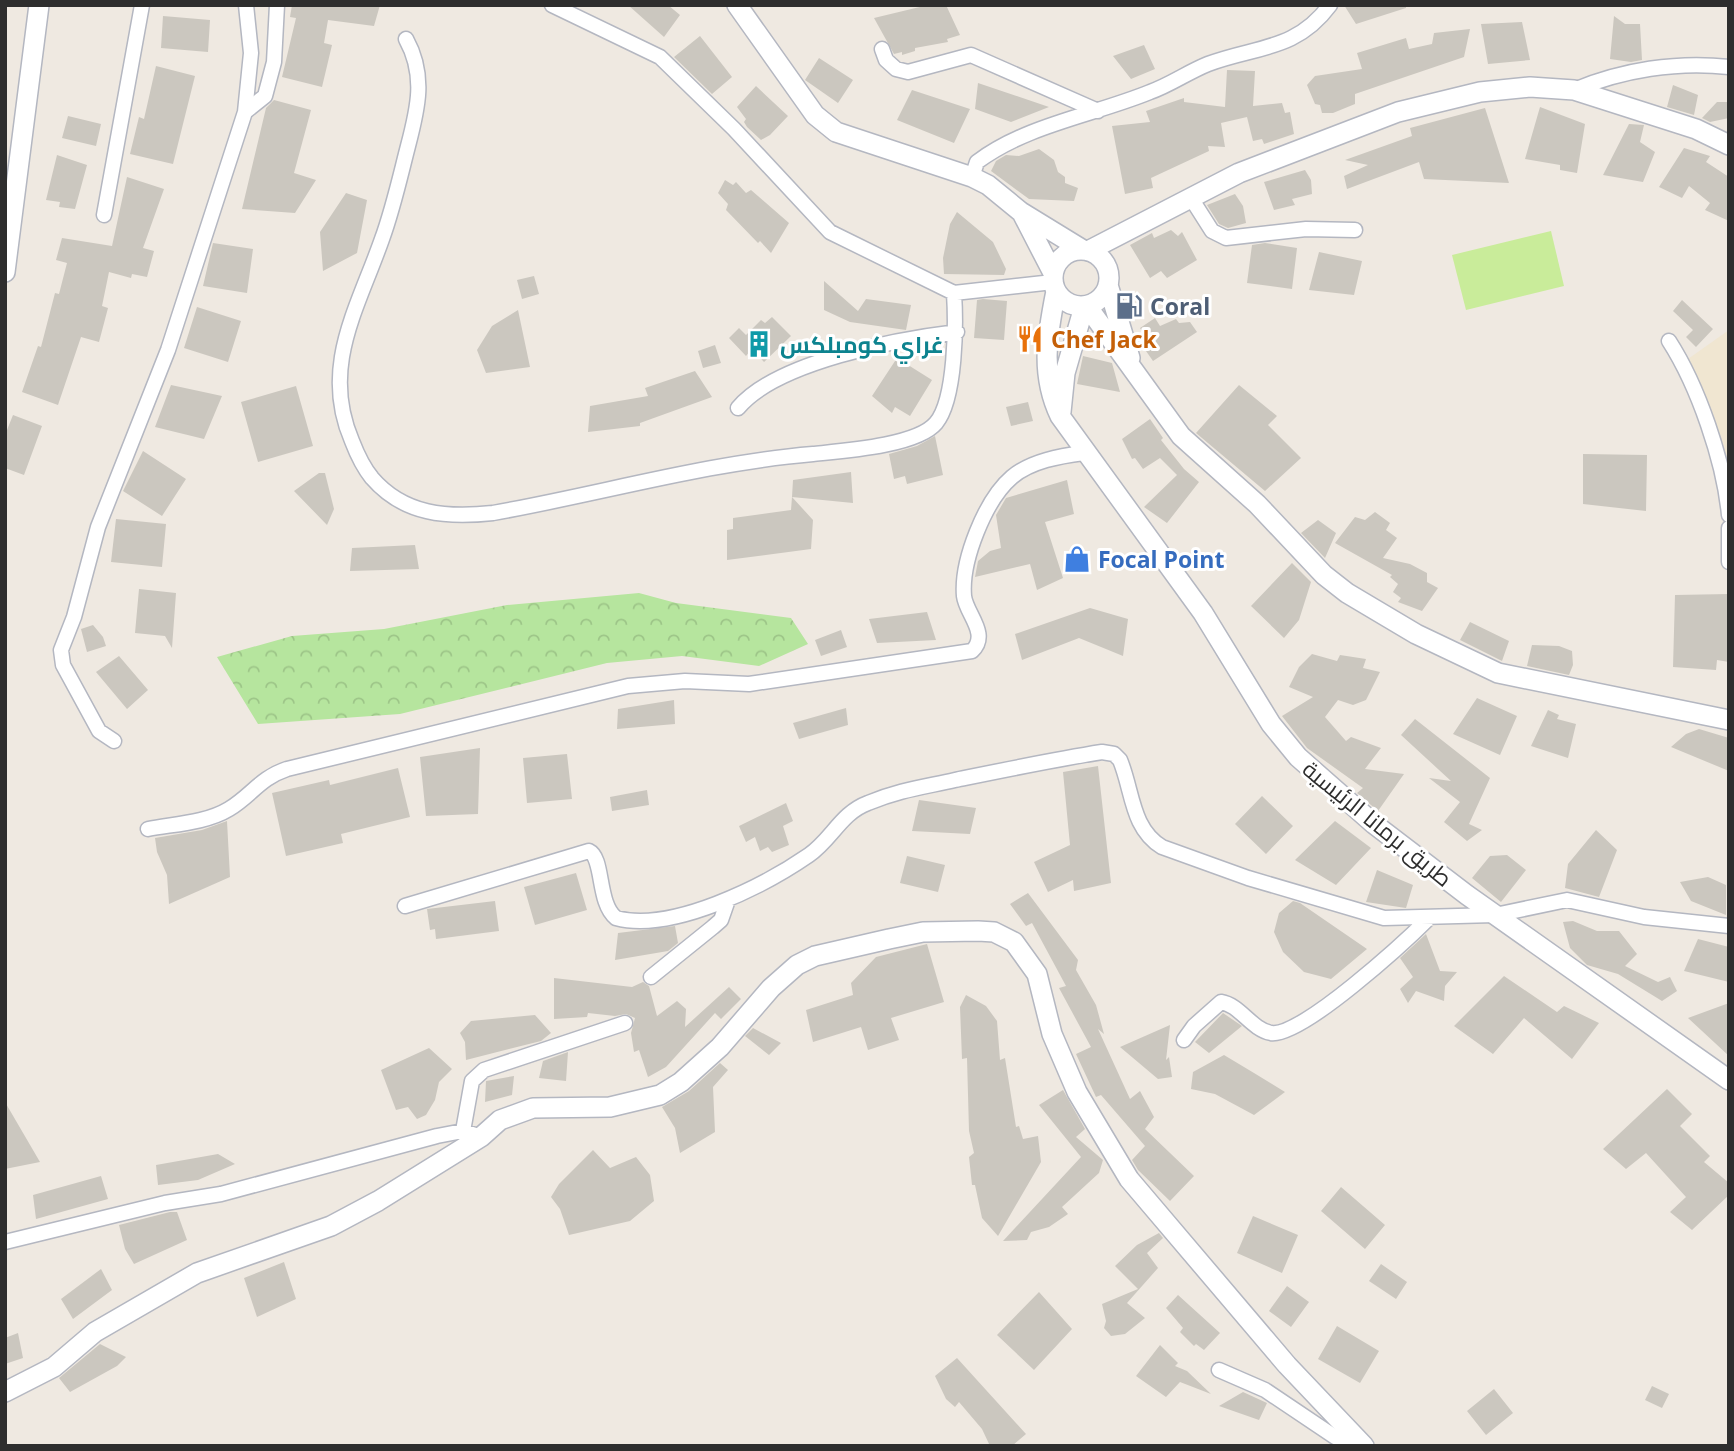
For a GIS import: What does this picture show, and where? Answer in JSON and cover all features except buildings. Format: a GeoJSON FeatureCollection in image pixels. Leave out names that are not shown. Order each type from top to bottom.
{"type":"FeatureCollection","features":[{"type":"Feature","properties":{"kind":"street"},"geometry":{"type":"LineString","coordinates":[[5,272],[39,5]]}},
{"type":"Feature","properties":{"kind":"street"},"geometry":{"type":"LineString","coordinates":[[104,215],[142,5]]}},
{"type":"Feature","properties":{"kind":"street"},"geometry":{"type":"LineString","coordinates":[[114,741],[99,731],[63,665],[61,650],[74,617],[98,527],[168,350],[245,112],[251,53],[246,5]]}},
{"type":"Feature","properties":{"kind":"street"},"geometry":{"type":"LineString","coordinates":[[245,112],[265,96],[274,62],[277,5]]}},
{"type":"Feature","properties":{"kind":"street"},"geometry":{"type":"LineString","coordinates":[[552,5],[660,57],[734,129],[830,232],[954,293],[1054,282]]}},
{"type":"Feature","properties":{"kind":"street"},"geometry":{"type":"LineString","coordinates":[[737,5],[815,116],[836,132],[972,177],[988,185],[1021,212],[1106,265]]}},
{"type":"Feature","properties":{"kind":"street"},"geometry":{"type":"LineString","coordinates":[[972,177],[976,162],[1010,142],[1150,93],[1205,65],[1278,46],[1305,30],[1330,5]]}},
{"type":"Feature","properties":{"kind":"street"},"geometry":{"type":"LineString","coordinates":[[406,39],[414,54],[420,84],[417,111],[383,236],[345,337],[338,373],[339,405],[358,456],[382,490],[401,503],[431,514],[467,516],[493,513],[722,467],[889,443],[921,433],[935,425],[945,405],[957,332],[954,293]]}},
{"type":"Feature","properties":{"kind":"street"},"geometry":{"type":"LineString","coordinates":[[882,48],[886,60],[896,69],[908,72],[971,55],[1098,111]]}},
{"type":"Feature","properties":{"kind":"street"},"geometry":{"type":"LineString","coordinates":[[1574,90],[1608,78],[1660,68],[1696,65],[1729,67]]}},
{"type":"Feature","properties":{"kind":"street"},"geometry":{"type":"LineString","coordinates":[[1054,282],[1059,261],[1069,253],[1085,250],[1239,173],[1398,112],[1441,99],[1505,89],[1574,90],[1696,129],[1729,145]]}},
{"type":"Feature","properties":{"kind":"street"},"geometry":{"type":"LineString","coordinates":[[1191,198],[1212,231],[1226,238],[1306,229],[1355,230]]}},
{"type":"Feature","properties":{"kind":"street"},"geometry":{"type":"LineString","coordinates":[[1021,212],[1054,282],[1068,304],[1086,307],[1101,299],[1108,285]]}},
{"type":"Feature","properties":{"kind":"street"},"geometry":{"type":"LineString","coordinates":[[1134,373],[1108,285],[1106,265],[1142,223]]}},
{"type":"Feature","properties":{"kind":"street","name":"طريق برمانا الرئيسية"},"geometry":{"type":"LineString","coordinates":[[1054,282],[1045,362],[1050,390],[1060,416],[1084,453],[1173,570],[1270,724],[1298,757],[1374,824],[1495,915],[1729,1080]]}},
{"type":"Feature","properties":{"kind":"street"},"geometry":{"type":"LineString","coordinates":[[1086,307],[1181,436],[1257,504],[1324,575],[1378,612],[1498,673],[1729,720]]}},
{"type":"Feature","properties":{"kind":"street"},"geometry":{"type":"LineString","coordinates":[[1060,416],[1065,373],[1086,307]]}},
{"type":"Feature","properties":{"kind":"street"},"geometry":{"type":"LineString","coordinates":[[738,408],[749,395],[818,362],[886,344],[957,332]]}},
{"type":"Feature","properties":{"kind":"street"},"geometry":{"type":"LineString","coordinates":[[1669,341],[1692,379],[1700,402],[1729,515]]}},
{"type":"Feature","properties":{"kind":"street"},"geometry":{"type":"LineString","coordinates":[[148,828],[220,814],[256,785],[287,769],[628,686],[685,681],[749,684],[972,651],[977,645],[978,626],[964,598],[965,571],[973,540],[990,508],[1004,486],[1024,470],[1063,456],[1084,453]]}},
{"type":"Feature","properties":{"kind":"street"},"geometry":{"type":"LineString","coordinates":[[1729,528],[1729,562]]}},
{"type":"Feature","properties":{"kind":"street"},"geometry":{"type":"LineString","coordinates":[[405,906],[589,851],[596,858],[604,902],[616,918],[647,919],[704,910],[729,900],[811,854],[847,813],[864,804],[921,785],[1102,752],[1114,754],[1120,761],[1140,826],[1149,839],[1162,847],[1248,878],[1373,915],[1398,919],[1495,915],[1567,900],[1644,917],[1729,926]]}},
{"type":"Feature","properties":{"kind":"street"},"geometry":{"type":"LineString","coordinates":[[651,977],[721,920],[729,900]]}},
{"type":"Feature","properties":{"kind":"street"},"geometry":{"type":"LineString","coordinates":[[1184,1041],[1194,1026],[1221,1002],[1228,1003],[1254,1025],[1272,1033],[1300,1025],[1384,963],[1430,917]]}},
{"type":"Feature","properties":{"kind":"street"},"geometry":{"type":"LineString","coordinates":[[5,1392],[54,1367],[95,1332],[197,1273],[331,1226],[378,1201],[472,1134],[499,1120],[533,1108],[610,1107],[660,1095],[697,1069],[720,1047],[771,988],[797,965],[815,956],[923,932],[978,931],[1005,936],[1014,942],[1037,974],[1052,1034],[1077,1092],[1129,1179],[1287,1365],[1363,1446]]}},
{"type":"Feature","properties":{"kind":"street"},"geometry":{"type":"LineString","coordinates":[[472,1134],[472,1081],[484,1070],[625,1023]]}},
{"type":"Feature","properties":{"kind":"street"},"geometry":{"type":"LineString","coordinates":[[5,1242],[472,1134]]}},
{"type":"Feature","properties":{"kind":"street"},"geometry":{"type":"LineString","coordinates":[[1219,1370],[1265,1390],[1340,1440],[1363,1446]]}},
{"type":"Feature","properties":{"kind":"shaded area"},"geometry":{"type":"Polygon","coordinates":[[[1729,330],[1729,487],[1688,359],[1729,330]]]}},
{"type":"Feature","properties":{"kind":"green space"},"geometry":{"type":"Polygon","coordinates":[[[1551,231],[1564,286],[1466,310],[1452,255],[1551,231]]]}},
{"type":"Feature","properties":{"kind":"green space"},"geometry":{"type":"Polygon","coordinates":[[[639,593],[676,603],[791,618],[808,644],[759,666],[682,656],[607,663],[400,714],[258,724],[217,657],[292,636],[384,629],[507,605],[639,593]]]}},
{"type":"Feature","properties":{"kind":"place","name":"Coral"},"geometry":{"type":"Point","coordinates":[1129,306]}},
{"type":"Feature","properties":{"kind":"place","name":"Chef Jack"},"geometry":{"type":"Point","coordinates":[1030,339]}},
{"type":"Feature","properties":{"kind":"place","name":"غراي كومبلكس"},"geometry":{"type":"Point","coordinates":[759,344]}},
{"type":"Feature","properties":{"kind":"place","name":"Focal Point"},"geometry":{"type":"Point","coordinates":[1077,559]}}]}
